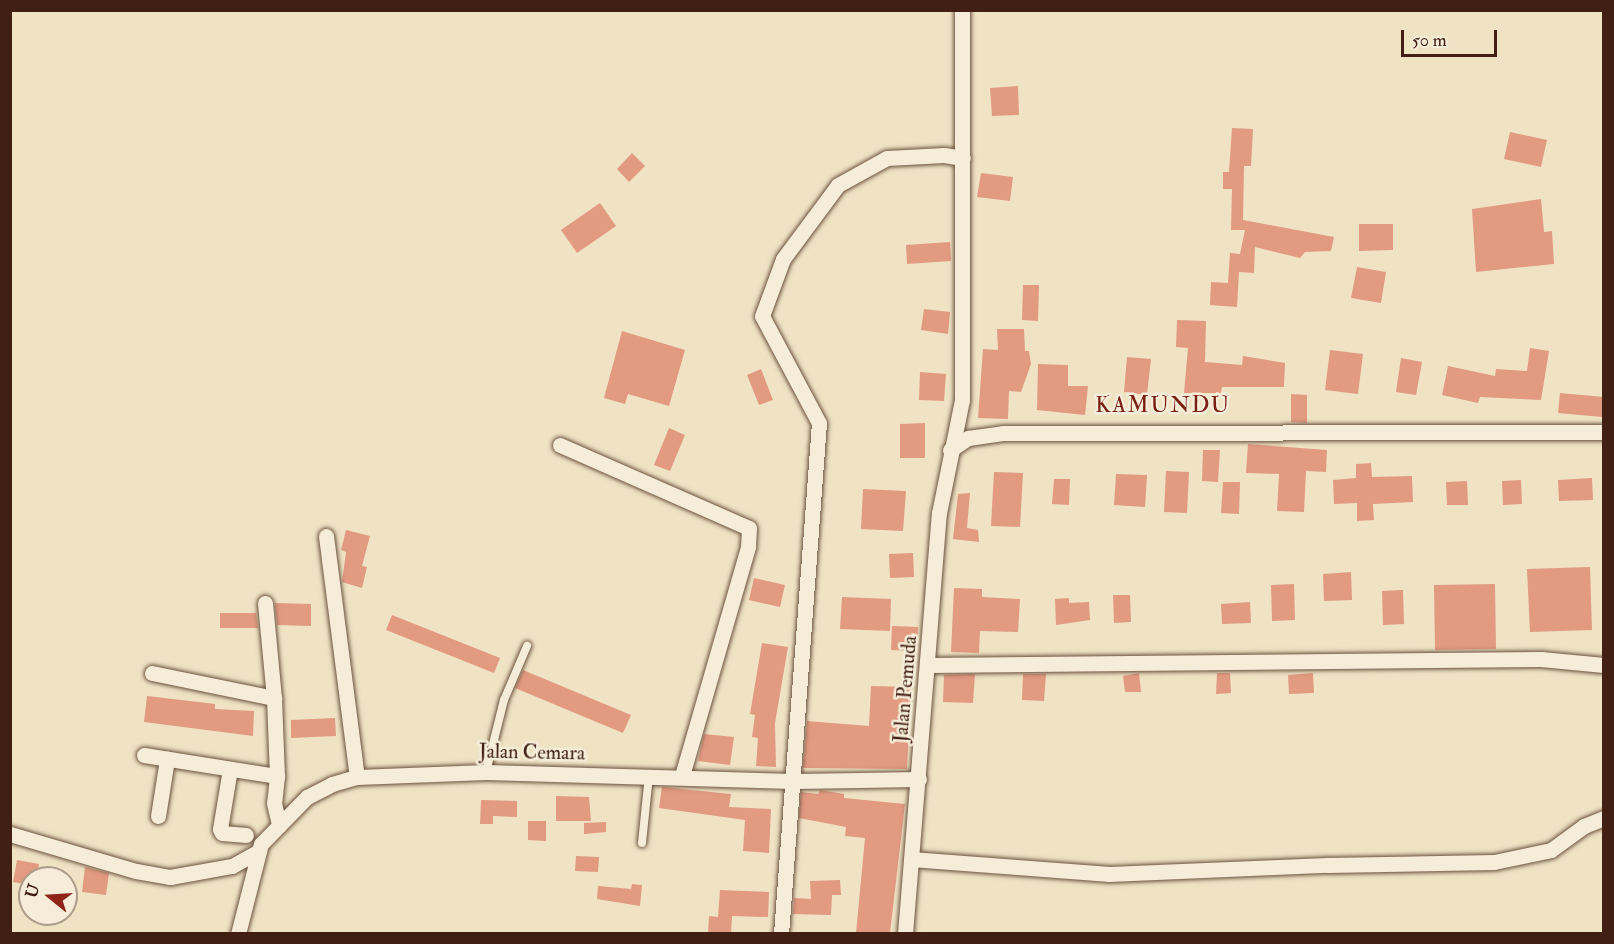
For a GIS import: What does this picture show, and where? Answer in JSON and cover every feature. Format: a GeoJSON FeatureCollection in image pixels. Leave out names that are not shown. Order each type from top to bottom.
{"type":"FeatureCollection","features":[{"type":"Feature","properties":{"kind":"street","name":"Jalan Pemuda"},"geometry":{"type":"LineString","coordinates":[[905,933],[939,513],[962,400],[962,10]]}},
{"type":"Feature","properties":{"kind":"street"},"geometry":{"type":"LineString","coordinates":[[781,933],[819,423],[762,316],[783,259],[838,185],[886,158],[944,155],[963,158]]}},
{"type":"Feature","properties":{"kind":"street"},"geometry":{"type":"LineString","coordinates":[[950,450],[968,438],[1003,433],[1604,432]]}},
{"type":"Feature","properties":{"kind":"street"},"geometry":{"type":"LineString","coordinates":[[560,445],[749,528],[748,547],[682,776]]}},
{"type":"Feature","properties":{"kind":"street"},"geometry":{"type":"LineString","coordinates":[[326,536],[357,777]]}},
{"type":"Feature","properties":{"kind":"street"},"geometry":{"type":"LineString","coordinates":[[265,603],[274,698],[277,776],[274,803],[279,825]]}},
{"type":"Feature","properties":{"kind":"street"},"geometry":{"type":"LineString","coordinates":[[928,665],[1541,659],[1604,665]]}},
{"type":"Feature","properties":{"kind":"street"},"geometry":{"type":"LineString","coordinates":[[152,673],[274,698]]}},
{"type":"Feature","properties":{"kind":"street"},"geometry":{"type":"LineString","coordinates":[[144,755],[277,776]]}},
{"type":"Feature","properties":{"kind":"street"},"geometry":{"type":"LineString","coordinates":[[158,816],[167,759]]}},
{"type":"Feature","properties":{"kind":"street"},"geometry":{"type":"LineString","coordinates":[[230,769],[220,829],[222,833],[246,835]]}},
{"type":"Feature","properties":{"kind":"street","name":"Jalan Cemara"},"geometry":{"type":"LineString","coordinates":[[238,933],[257,852],[279,825],[307,797],[332,784],[357,777],[486,772],[649,774],[792,781],[919,779]]}},
{"type":"Feature","properties":{"kind":"street"},"geometry":{"type":"LineString","coordinates":[[911,860],[1109,874],[1327,865],[1494,862],[1551,850],[1584,826],[1604,818]]}},
{"type":"Feature","properties":{"kind":"street"},"geometry":{"type":"LineString","coordinates":[[10,834],[136,871],[170,877],[232,866],[257,852]]}},
{"type":"Feature","properties":{"kind":"lane"},"geometry":{"type":"LineString","coordinates":[[486,772],[504,700],[527,646]]}},
{"type":"Feature","properties":{"kind":"lane"},"geometry":{"type":"LineString","coordinates":[[642,843],[649,774]]}},
{"type":"Feature","properties":{"kind":"building"},"geometry":{"type":"Polygon","coordinates":[[[1018,86],[1019,115],[992,116],[990,88],[1018,86]]]}},
{"type":"Feature","properties":{"kind":"building"},"geometry":{"type":"Polygon","coordinates":[[[1232,128],[1253,129],[1251,166],[1244,166],[1243,220],[1334,237],[1331,251],[1305,252],[1300,258],[1255,247],[1254,273],[1239,272],[1237,307],[1210,305],[1211,282],[1228,283],[1230,253],[1240,254],[1245,230],[1231,230],[1232,189],[1223,189],[1223,172],[1229,172],[1232,128]]]}},
{"type":"Feature","properties":{"kind":"building"},"geometry":{"type":"Polygon","coordinates":[[[1510,132],[1547,140],[1541,167],[1504,159],[1510,132]]]}},
{"type":"Feature","properties":{"kind":"building"},"geometry":{"type":"Polygon","coordinates":[[[632,153],[645,166],[629,182],[617,169],[632,153]]]}},
{"type":"Feature","properties":{"kind":"building"},"geometry":{"type":"Polygon","coordinates":[[[981,173],[1013,177],[1010,201],[977,197],[981,173]]]}},
{"type":"Feature","properties":{"kind":"building"},"geometry":{"type":"Polygon","coordinates":[[[1541,199],[1544,232],[1552,231],[1554,264],[1476,272],[1472,209],[1541,199]]]}},
{"type":"Feature","properties":{"kind":"building"},"geometry":{"type":"Polygon","coordinates":[[[600,203],[616,226],[577,253],[561,230],[600,203]]]}},
{"type":"Feature","properties":{"kind":"building"},"geometry":{"type":"Polygon","coordinates":[[[1359,224],[1393,224],[1393,250],[1359,251],[1359,224]]]}},
{"type":"Feature","properties":{"kind":"building"},"geometry":{"type":"Polygon","coordinates":[[[950,242],[951,261],[907,264],[906,245],[950,242]]]}},
{"type":"Feature","properties":{"kind":"building"},"geometry":{"type":"Polygon","coordinates":[[[1357,267],[1386,272],[1381,303],[1351,298],[1357,267]]]}},
{"type":"Feature","properties":{"kind":"building"},"geometry":{"type":"Polygon","coordinates":[[[1023,285],[1039,285],[1038,321],[1022,320],[1023,285]]]}},
{"type":"Feature","properties":{"kind":"building"},"geometry":{"type":"Polygon","coordinates":[[[924,309],[950,312],[948,334],[921,330],[924,309]]]}},
{"type":"Feature","properties":{"kind":"building"},"geometry":{"type":"Polygon","coordinates":[[[1177,320],[1206,321],[1205,362],[1242,365],[1243,356],[1285,363],[1284,387],[1222,387],[1221,393],[1184,393],[1188,348],[1176,347],[1177,320]]]}},
{"type":"Feature","properties":{"kind":"building"},"geometry":{"type":"Polygon","coordinates":[[[997,329],[1024,329],[1025,351],[1029,351],[1031,364],[1021,392],[1009,391],[1008,419],[978,418],[983,349],[998,350],[997,329]]]}},
{"type":"Feature","properties":{"kind":"building"},"geometry":{"type":"Polygon","coordinates":[[[622,331],[685,350],[669,406],[628,394],[625,404],[604,398],[622,331]]]}},
{"type":"Feature","properties":{"kind":"building"},"geometry":{"type":"Polygon","coordinates":[[[1530,348],[1549,351],[1541,400],[1480,397],[1478,403],[1442,395],[1448,366],[1495,376],[1496,369],[1527,371],[1530,348]]]}},
{"type":"Feature","properties":{"kind":"building"},"geometry":{"type":"Polygon","coordinates":[[[1330,350],[1363,354],[1358,394],[1325,390],[1330,350]]]}},
{"type":"Feature","properties":{"kind":"building"},"geometry":{"type":"Polygon","coordinates":[[[1127,357],[1151,359],[1147,395],[1124,392],[1127,357]]]}},
{"type":"Feature","properties":{"kind":"building"},"geometry":{"type":"Polygon","coordinates":[[[1401,358],[1422,362],[1416,395],[1396,392],[1401,358]]]}},
{"type":"Feature","properties":{"kind":"building"},"geometry":{"type":"Polygon","coordinates":[[[1038,364],[1068,365],[1068,386],[1088,386],[1085,415],[1037,410],[1038,364]]]}},
{"type":"Feature","properties":{"kind":"building"},"geometry":{"type":"Polygon","coordinates":[[[761,369],[773,400],[759,405],[747,375],[761,369]]]}},
{"type":"Feature","properties":{"kind":"building"},"geometry":{"type":"Polygon","coordinates":[[[920,372],[946,374],[944,401],[919,400],[920,372]]]}},
{"type":"Feature","properties":{"kind":"building"},"geometry":{"type":"Polygon","coordinates":[[[1560,393],[1604,397],[1602,417],[1558,413],[1560,393]]]}},
{"type":"Feature","properties":{"kind":"building"},"geometry":{"type":"Polygon","coordinates":[[[1291,394],[1307,395],[1307,423],[1291,422],[1291,394]]]}},
{"type":"Feature","properties":{"kind":"building"},"geometry":{"type":"Polygon","coordinates":[[[925,423],[925,458],[900,458],[900,424],[925,423]]]}},
{"type":"Feature","properties":{"kind":"building"},"geometry":{"type":"Polygon","coordinates":[[[669,428],[685,435],[670,471],[654,465],[669,428]]]}},
{"type":"Feature","properties":{"kind":"building"},"geometry":{"type":"Polygon","coordinates":[[[1248,444],[1327,450],[1326,472],[1306,471],[1304,512],[1277,511],[1279,474],[1246,473],[1248,444]]]}},
{"type":"Feature","properties":{"kind":"building"},"geometry":{"type":"Polygon","coordinates":[[[1203,450],[1220,450],[1218,482],[1202,481],[1203,450]]]}},
{"type":"Feature","properties":{"kind":"building"},"geometry":{"type":"Polygon","coordinates":[[[1371,463],[1372,477],[1412,476],[1413,502],[1373,504],[1374,520],[1357,521],[1357,503],[1334,504],[1333,480],[1356,478],[1356,464],[1371,463]]]}},
{"type":"Feature","properties":{"kind":"building"},"geometry":{"type":"Polygon","coordinates":[[[1166,471],[1189,472],[1187,513],[1164,512],[1166,471]]]}},
{"type":"Feature","properties":{"kind":"building"},"geometry":{"type":"Polygon","coordinates":[[[994,472],[1023,473],[1020,527],[991,526],[994,472]]]}},
{"type":"Feature","properties":{"kind":"building"},"geometry":{"type":"Polygon","coordinates":[[[1116,474],[1147,475],[1145,507],[1114,505],[1116,474]]]}},
{"type":"Feature","properties":{"kind":"building"},"geometry":{"type":"Polygon","coordinates":[[[1592,478],[1593,500],[1559,501],[1558,480],[1592,478]]]}},
{"type":"Feature","properties":{"kind":"building"},"geometry":{"type":"Polygon","coordinates":[[[1054,479],[1070,479],[1069,505],[1052,504],[1054,479]]]}},
{"type":"Feature","properties":{"kind":"building"},"geometry":{"type":"Polygon","coordinates":[[[1521,480],[1522,504],[1503,505],[1502,481],[1521,480]]]}},
{"type":"Feature","properties":{"kind":"building"},"geometry":{"type":"Polygon","coordinates":[[[1467,481],[1468,505],[1447,505],[1446,482],[1467,481]]]}},
{"type":"Feature","properties":{"kind":"building"},"geometry":{"type":"Polygon","coordinates":[[[1223,482],[1240,482],[1239,514],[1221,513],[1223,482]]]}},
{"type":"Feature","properties":{"kind":"building"},"geometry":{"type":"Polygon","coordinates":[[[863,489],[906,491],[903,531],[861,529],[863,489]]]}},
{"type":"Feature","properties":{"kind":"building"},"geometry":{"type":"Polygon","coordinates":[[[970,493],[967,528],[978,530],[979,542],[953,539],[958,494],[970,493]]]}},
{"type":"Feature","properties":{"kind":"building"},"geometry":{"type":"Polygon","coordinates":[[[346,530],[370,536],[362,566],[367,567],[362,588],[342,582],[346,552],[341,550],[346,530]]]}},
{"type":"Feature","properties":{"kind":"building"},"geometry":{"type":"Polygon","coordinates":[[[913,553],[914,577],[890,578],[889,554],[913,553]]]}},
{"type":"Feature","properties":{"kind":"building"},"geometry":{"type":"Polygon","coordinates":[[[1590,567],[1592,630],[1530,632],[1527,569],[1590,567]]]}},
{"type":"Feature","properties":{"kind":"building"},"geometry":{"type":"Polygon","coordinates":[[[1351,572],[1352,600],[1324,601],[1323,574],[1351,572]]]}},
{"type":"Feature","properties":{"kind":"building"},"geometry":{"type":"Polygon","coordinates":[[[754,578],[785,585],[780,607],[749,600],[754,578]]]}},
{"type":"Feature","properties":{"kind":"building"},"geometry":{"type":"Polygon","coordinates":[[[1294,584],[1295,620],[1272,621],[1271,585],[1294,584]]]}},
{"type":"Feature","properties":{"kind":"building"},"geometry":{"type":"Polygon","coordinates":[[[1495,584],[1496,649],[1435,650],[1434,585],[1495,584]]]}},
{"type":"Feature","properties":{"kind":"building"},"geometry":{"type":"Polygon","coordinates":[[[954,588],[982,589],[982,597],[1020,599],[1018,632],[980,631],[979,653],[951,652],[954,588]]]}},
{"type":"Feature","properties":{"kind":"building"},"geometry":{"type":"Polygon","coordinates":[[[1403,590],[1404,624],[1383,625],[1382,591],[1403,590]]]}},
{"type":"Feature","properties":{"kind":"building"},"geometry":{"type":"Polygon","coordinates":[[[1113,595],[1130,595],[1131,622],[1114,623],[1113,595]]]}},
{"type":"Feature","properties":{"kind":"building"},"geometry":{"type":"Polygon","coordinates":[[[842,597],[891,599],[890,631],[840,629],[842,597]]]}},
{"type":"Feature","properties":{"kind":"building"},"geometry":{"type":"Polygon","coordinates":[[[1069,598],[1069,603],[1089,602],[1090,620],[1056,625],[1055,599],[1069,598]]]}},
{"type":"Feature","properties":{"kind":"building"},"geometry":{"type":"Polygon","coordinates":[[[1250,602],[1251,623],[1222,624],[1221,604],[1250,602]]]}},
{"type":"Feature","properties":{"kind":"building"},"geometry":{"type":"Polygon","coordinates":[[[275,603],[311,604],[311,626],[277,625],[275,603]]]}},
{"type":"Feature","properties":{"kind":"building"},"geometry":{"type":"Polygon","coordinates":[[[220,613],[256,613],[258,628],[220,628],[220,613]]]}},
{"type":"Feature","properties":{"kind":"building"},"geometry":{"type":"Polygon","coordinates":[[[392,615],[500,658],[494,673],[386,630],[392,615]]]}},
{"type":"Feature","properties":{"kind":"building"},"geometry":{"type":"Polygon","coordinates":[[[892,626],[918,627],[917,651],[891,650],[892,626]]]}},
{"type":"Feature","properties":{"kind":"building"},"geometry":{"type":"Polygon","coordinates":[[[762,643],[788,647],[775,723],[776,767],[756,766],[758,738],[752,737],[755,715],[750,714],[762,643]]]}},
{"type":"Feature","properties":{"kind":"building"},"geometry":{"type":"Polygon","coordinates":[[[523,670],[631,715],[623,733],[515,688],[523,670]]]}},
{"type":"Feature","properties":{"kind":"building"},"geometry":{"type":"Polygon","coordinates":[[[1139,673],[1141,692],[1125,692],[1123,676],[1139,673]]]}},
{"type":"Feature","properties":{"kind":"building"},"geometry":{"type":"Polygon","coordinates":[[[1217,673],[1230,673],[1231,693],[1216,694],[1217,673]]]}},
{"type":"Feature","properties":{"kind":"building"},"geometry":{"type":"Polygon","coordinates":[[[1313,673],[1314,693],[1289,694],[1288,675],[1313,673]]]}},
{"type":"Feature","properties":{"kind":"building"},"geometry":{"type":"Polygon","coordinates":[[[975,674],[973,703],[943,702],[944,675],[975,674]]]}},
{"type":"Feature","properties":{"kind":"building"},"geometry":{"type":"Polygon","coordinates":[[[1023,674],[1046,674],[1044,701],[1022,700],[1023,674]]]}},
{"type":"Feature","properties":{"kind":"building"},"geometry":{"type":"Polygon","coordinates":[[[871,686],[911,687],[907,769],[803,768],[807,721],[869,726],[871,686]]]}},
{"type":"Feature","properties":{"kind":"building"},"geometry":{"type":"Polygon","coordinates":[[[147,696],[215,704],[215,709],[254,711],[253,736],[144,722],[147,696]]]}},
{"type":"Feature","properties":{"kind":"building"},"geometry":{"type":"Polygon","coordinates":[[[335,718],[336,736],[291,738],[291,720],[335,718]]]}},
{"type":"Feature","properties":{"kind":"building"},"geometry":{"type":"Polygon","coordinates":[[[704,734],[734,737],[730,765],[698,761],[704,734]]]}},
{"type":"Feature","properties":{"kind":"building"},"geometry":{"type":"Polygon","coordinates":[[[662,787],[731,794],[729,807],[771,809],[769,853],[743,851],[745,820],[659,808],[662,787]]]}},
{"type":"Feature","properties":{"kind":"building"},"geometry":{"type":"Polygon","coordinates":[[[820,790],[844,794],[844,798],[905,804],[890,933],[856,933],[865,838],[845,836],[846,827],[799,818],[801,792],[818,794],[820,790]]]}},
{"type":"Feature","properties":{"kind":"building"},"geometry":{"type":"Polygon","coordinates":[[[556,796],[589,797],[591,821],[556,821],[556,796]]]}},
{"type":"Feature","properties":{"kind":"building"},"geometry":{"type":"Polygon","coordinates":[[[481,800],[517,801],[517,817],[493,816],[493,824],[480,824],[481,800]]]}},
{"type":"Feature","properties":{"kind":"building"},"geometry":{"type":"Polygon","coordinates":[[[528,821],[546,821],[546,841],[528,840],[528,821]]]}},
{"type":"Feature","properties":{"kind":"building"},"geometry":{"type":"Polygon","coordinates":[[[606,822],[606,832],[584,834],[584,823],[606,822]]]}},
{"type":"Feature","properties":{"kind":"building"},"geometry":{"type":"Polygon","coordinates":[[[576,856],[599,857],[598,872],[575,871],[576,856]]]}},
{"type":"Feature","properties":{"kind":"building"},"geometry":{"type":"Polygon","coordinates":[[[17,860],[39,864],[39,866],[18,866],[18,883],[13,882],[17,860]]]}},
{"type":"Feature","properties":{"kind":"building"},"geometry":{"type":"Polygon","coordinates":[[[85,867],[109,873],[106,895],[82,892],[85,867]]]}},
{"type":"Feature","properties":{"kind":"building"},"geometry":{"type":"Polygon","coordinates":[[[840,880],[841,895],[832,895],[831,915],[793,914],[794,898],[811,899],[810,881],[840,880]]]}},
{"type":"Feature","properties":{"kind":"building"},"geometry":{"type":"Polygon","coordinates":[[[632,884],[642,885],[640,906],[597,899],[598,886],[631,889],[632,884]]]}},
{"type":"Feature","properties":{"kind":"building"},"geometry":{"type":"Polygon","coordinates":[[[720,890],[769,892],[768,917],[732,916],[731,933],[708,933],[709,916],[718,917],[720,890]]]}},
{"type":"Feature","properties":{"kind":"district","name":"KAMUNDU"},"geometry":{"type":"Point","coordinates":[1163,406]}}]}
